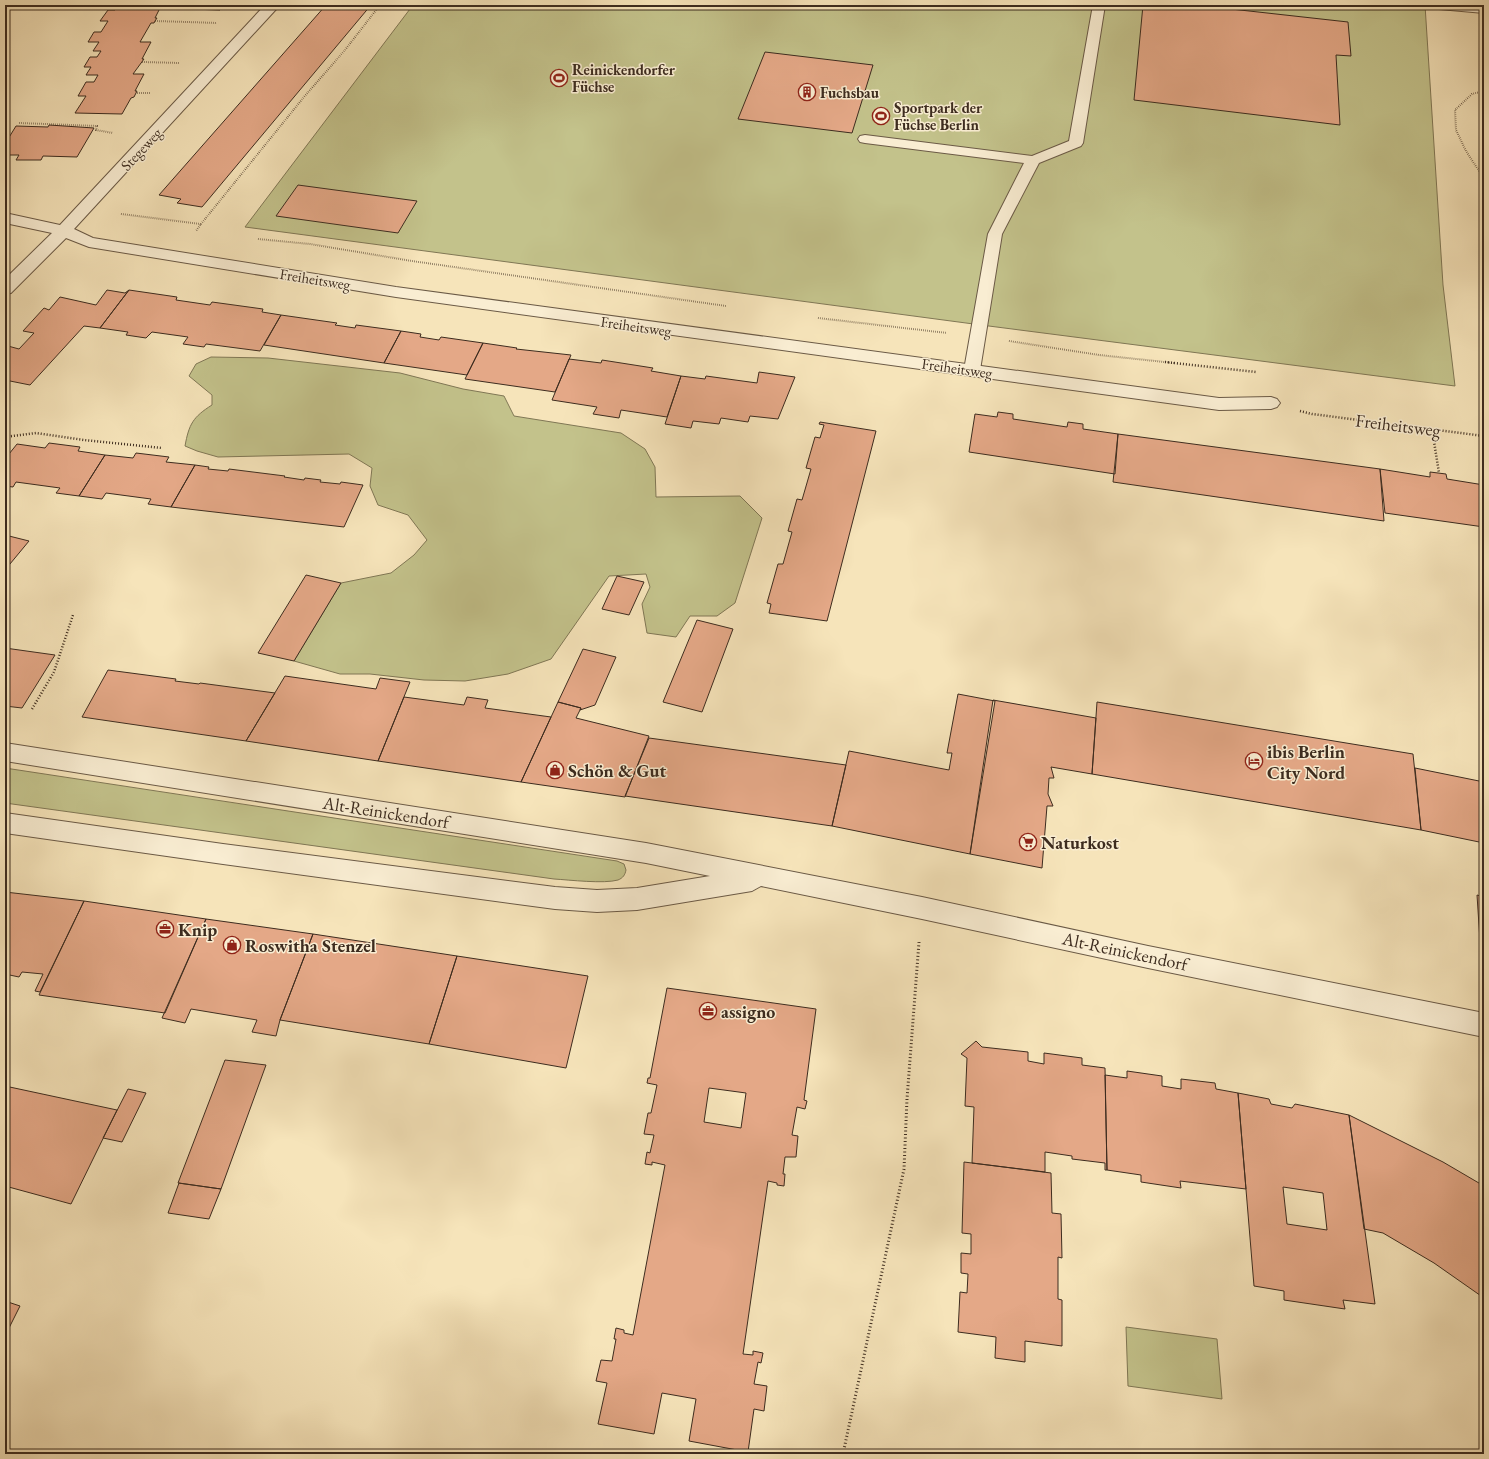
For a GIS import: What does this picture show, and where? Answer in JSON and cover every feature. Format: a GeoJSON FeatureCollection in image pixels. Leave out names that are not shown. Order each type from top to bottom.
{"type":"FeatureCollection","features":[{"type":"Feature","properties":{"kind":"street","name":"Stegeweg"},"geometry":{"type":"LineString","coordinates":[[5,289],[64,231],[273,5]]}},
{"type":"Feature","properties":{"kind":"street","name":"Freiheitsweg"},"geometry":{"type":"LineString","coordinates":[[5,218],[64,231],[89,242],[396,292],[1219,404],[1271,403]]}},
{"type":"Feature","properties":{"kind":"street","name":"Alt-Reinickendorf"},"geometry":{"type":"LineString","coordinates":[[5,752],[605,846],[922,908],[1148,957],[1484,1025]]}},
{"type":"Feature","properties":{"kind":"street","name":"Alt-Reinickendorf"},"geometry":{"type":"LineString","coordinates":[[5,823],[223,854],[555,898],[597,902],[636,899],[765,878]]}},
{"type":"Feature","properties":{"kind":"lane"},"geometry":{"type":"LineString","coordinates":[[865,139],[1033,160],[1076,143],[1098,5]]}},
{"type":"Feature","properties":{"kind":"lane"},"geometry":{"type":"LineString","coordinates":[[1439,5],[1484,9]]}},
{"type":"Feature","properties":{"kind":"lane"},"geometry":{"type":"LineString","coordinates":[[972,370],[995,234],[1033,160]]}},
{"type":"Feature","properties":{"kind":"path"},"geometry":{"type":"LineString","coordinates":[[203,232],[195,231],[380,5]]}},
{"type":"Feature","properties":{"kind":"path"},"geometry":{"type":"LineString","coordinates":[[155,21],[223,24]]}},
{"type":"Feature","properties":{"kind":"path"},"geometry":{"type":"LineString","coordinates":[[142,62],[181,63]]}},
{"type":"Feature","properties":{"kind":"path"},"geometry":{"type":"LineString","coordinates":[[1479,170],[1466,151],[1456,130],[1455,110],[1472,94],[1484,91]]}},
{"type":"Feature","properties":{"kind":"path"},"geometry":{"type":"LineString","coordinates":[[18,123],[97,126],[96,130],[118,134]]}},
{"type":"Feature","properties":{"kind":"path"},"geometry":{"type":"LineString","coordinates":[[120,214],[202,224]]}},
{"type":"Feature","properties":{"kind":"path"},"geometry":{"type":"LineString","coordinates":[[251,238],[310,244],[412,261],[729,306]]}},
{"type":"Feature","properties":{"kind":"path"},"geometry":{"type":"LineString","coordinates":[[813,318],[978,337],[1099,355],[1263,373]]}},
{"type":"Feature","properties":{"kind":"path","name":"Freiheitsweg"},"geometry":{"type":"LineString","coordinates":[[1312,414],[1484,436]]}},
{"type":"Feature","properties":{"kind":"path"},"geometry":{"type":"LineString","coordinates":[[1432,430],[1439,473]]}},
{"type":"Feature","properties":{"kind":"path"},"geometry":{"type":"LineString","coordinates":[[5,437],[36,433],[84,440],[162,448]]}},
{"type":"Feature","properties":{"kind":"path"},"geometry":{"type":"LineString","coordinates":[[32,709],[54,672],[73,615]]}},
{"type":"Feature","properties":{"kind":"path"},"geometry":{"type":"LineString","coordinates":[[843,1454],[904,1169],[907,1099],[922,908]]}},
{"type":"Feature","properties":{"kind":"shaded area","name":"Sportpark der Füchse Berlin"},"geometry":{"type":"Polygon","coordinates":[[[413,5],[1425,5],[1443,285],[1455,386],[981,325],[245,227],[413,5]]]}},
{"type":"Feature","properties":{"kind":"shaded area"},"geometry":{"type":"Polygon","coordinates":[[[211,357],[268,358],[400,373],[463,389],[504,396],[514,416],[621,433],[645,449],[655,467],[656,497],[740,496],[762,518],[735,603],[717,616],[690,616],[676,637],[647,633],[642,604],[650,587],[646,574],[609,576],[551,659],[508,674],[465,681],[424,680],[370,674],[340,674],[294,661],[341,583],[391,573],[414,555],[427,540],[408,515],[378,505],[370,486],[372,468],[349,454],[218,457],[185,446],[188,432],[196,417],[212,405],[212,395],[189,376],[196,364],[211,357]]]}},
{"type":"Feature","properties":{"kind":"shaded area"},"geometry":{"type":"Polygon","coordinates":[[[5,768],[617,861],[624,864],[626,870],[624,875],[618,880],[604,882],[554,879],[5,803],[5,768]]]}},
{"type":"Feature","properties":{"kind":"shaded area"},"geometry":{"type":"Polygon","coordinates":[[[1126,1327],[1217,1339],[1222,1399],[1128,1386],[1126,1327]]]}},
{"type":"Feature","properties":{"kind":"building"},"geometry":{"type":"Polygon","coordinates":[[[118,5],[223,5],[220,10],[160,8],[155,18],[157,18],[154,23],[151,23],[140,42],[151,42],[142,59],[144,59],[133,74],[144,74],[135,91],[137,91],[134,97],[131,98],[122,114],[75,113],[86,96],[78,96],[86,82],[94,82],[98,75],[86,75],[91,67],[84,67],[90,57],[97,57],[101,51],[93,51],[99,42],[88,42],[94,32],[101,32],[108,21],[100,21],[108,10],[115,10],[118,5]]]}},
{"type":"Feature","properties":{"kind":"building"},"geometry":{"type":"Polygon","coordinates":[[[326,5],[371,5],[202,207],[177,203],[181,199],[159,195],[326,5]]]}},
{"type":"Feature","properties":{"kind":"building"},"geometry":{"type":"Polygon","coordinates":[[[1143,5],[1195,5],[1348,22],[1351,56],[1336,55],[1340,125],[1134,100],[1143,5]]]}},
{"type":"Feature","properties":{"kind":"building","name":"Fuchsbau"},"geometry":{"type":"Polygon","coordinates":[[[765,52],[873,65],[852,133],[738,119],[765,52]]]}},
{"type":"Feature","properties":{"kind":"building"},"geometry":{"type":"Polygon","coordinates":[[[49,125],[94,128],[77,157],[43,156],[41,160],[16,160],[19,155],[5,155],[5,139],[8,139],[16,126],[48,127],[49,125]]]}},
{"type":"Feature","properties":{"kind":"building"},"geometry":{"type":"Polygon","coordinates":[[[298,185],[417,201],[398,233],[276,216],[298,185]]]}},
{"type":"Feature","properties":{"kind":"building"},"geometry":{"type":"Polygon","coordinates":[[[107,290],[125,293],[129,290],[100,328],[84,326],[30,385],[5,380],[5,349],[8,346],[19,349],[34,333],[23,331],[44,308],[49,310],[60,297],[96,305],[107,290]]]}},
{"type":"Feature","properties":{"kind":"building"},"geometry":{"type":"Polygon","coordinates":[[[129,290],[177,297],[176,300],[210,305],[212,302],[263,309],[262,312],[281,315],[260,351],[206,344],[204,347],[183,344],[188,337],[152,332],[146,338],[126,335],[128,332],[100,328],[129,290]]]}},
{"type":"Feature","properties":{"kind":"building"},"geometry":{"type":"Polygon","coordinates":[[[281,315],[337,323],[335,325],[355,328],[356,325],[401,331],[384,363],[264,345],[281,315]]]}},
{"type":"Feature","properties":{"kind":"building"},"geometry":{"type":"Polygon","coordinates":[[[401,331],[421,334],[420,337],[439,340],[441,337],[483,343],[467,375],[384,363],[401,331]]]}},
{"type":"Feature","properties":{"kind":"building"},"geometry":{"type":"Polygon","coordinates":[[[483,343],[517,348],[516,349],[571,355],[555,392],[465,379],[483,343]]]}},
{"type":"Feature","properties":{"kind":"building"},"geometry":{"type":"Polygon","coordinates":[[[569,359],[601,363],[602,360],[653,368],[651,371],[681,376],[667,417],[621,410],[619,418],[593,414],[597,407],[552,400],[569,359]]]}},
{"type":"Feature","properties":{"kind":"building"},"geometry":{"type":"Polygon","coordinates":[[[759,372],[795,377],[778,419],[750,416],[748,422],[721,418],[719,424],[693,421],[691,428],[665,424],[681,376],[705,379],[706,376],[757,383],[759,372]]]}},
{"type":"Feature","properties":{"kind":"building"},"geometry":{"type":"Polygon","coordinates":[[[998,412],[1013,414],[1013,419],[1067,427],[1068,422],[1083,424],[1083,429],[1118,434],[1115,474],[969,452],[975,414],[997,417],[998,412]]]}},
{"type":"Feature","properties":{"kind":"building"},"geometry":{"type":"Polygon","coordinates":[[[820,422],[876,431],[827,621],[769,613],[771,604],[767,603],[778,564],[783,564],[792,532],[788,531],[797,499],[802,500],[811,469],[806,468],[815,437],[820,438],[824,425],[819,424],[820,422]]]}},
{"type":"Feature","properties":{"kind":"building"},"geometry":{"type":"Polygon","coordinates":[[[1118,434],[1380,469],[1384,521],[1113,482],[1118,434]]]}},
{"type":"Feature","properties":{"kind":"building"},"geometry":{"type":"Polygon","coordinates":[[[49,443],[80,447],[78,451],[105,455],[79,496],[56,493],[60,488],[16,482],[13,487],[5,486],[5,459],[17,444],[45,448],[49,443]]]}},
{"type":"Feature","properties":{"kind":"building"},"geometry":{"type":"Polygon","coordinates":[[[136,453],[169,457],[166,462],[195,465],[171,507],[148,504],[151,499],[106,493],[102,499],[79,496],[105,455],[133,458],[136,453]]]}},
{"type":"Feature","properties":{"kind":"building"},"geometry":{"type":"Polygon","coordinates":[[[195,465],[209,467],[208,469],[228,471],[229,469],[285,476],[284,477],[304,480],[305,478],[321,480],[320,482],[340,484],[341,482],[363,485],[344,527],[171,507],[195,465]]]}},
{"type":"Feature","properties":{"kind":"building"},"geometry":{"type":"Polygon","coordinates":[[[1380,469],[1430,477],[1430,472],[1446,474],[1447,479],[1484,485],[1484,527],[1385,513],[1380,469]]]}},
{"type":"Feature","properties":{"kind":"building"},"geometry":{"type":"Polygon","coordinates":[[[5,535],[29,541],[5,570],[5,535]]]}},
{"type":"Feature","properties":{"kind":"building"},"geometry":{"type":"Polygon","coordinates":[[[306,575],[341,583],[294,661],[258,653],[306,575]]]}},
{"type":"Feature","properties":{"kind":"building"},"geometry":{"type":"Polygon","coordinates":[[[617,576],[644,582],[629,615],[602,609],[617,576]]]}},
{"type":"Feature","properties":{"kind":"building"},"geometry":{"type":"Polygon","coordinates":[[[697,620],[733,629],[702,712],[663,702],[697,620]]]}},
{"type":"Feature","properties":{"kind":"building"},"geometry":{"type":"Polygon","coordinates":[[[5,648],[55,655],[22,708],[5,706],[5,648]]]}},
{"type":"Feature","properties":{"kind":"building"},"geometry":{"type":"Polygon","coordinates":[[[583,649],[616,657],[595,705],[580,710],[581,708],[558,702],[583,649]]]}},
{"type":"Feature","properties":{"kind":"building"},"geometry":{"type":"Polygon","coordinates":[[[108,670],[176,679],[175,681],[275,693],[246,741],[82,717],[108,670]]]}},
{"type":"Feature","properties":{"kind":"building"},"geometry":{"type":"Polygon","coordinates":[[[285,676],[376,689],[380,678],[410,682],[378,761],[246,741],[285,676]]]}},
{"type":"Feature","properties":{"kind":"building"},"geometry":{"type":"Polygon","coordinates":[[[958,694],[995,701],[970,854],[832,826],[849,751],[949,770],[952,753],[947,753],[958,694]]]}},
{"type":"Feature","properties":{"kind":"building"},"geometry":{"type":"Polygon","coordinates":[[[404,697],[464,705],[467,697],[488,700],[485,708],[551,717],[521,782],[378,761],[404,697]]]}},
{"type":"Feature","properties":{"kind":"building"},"geometry":{"type":"Polygon","coordinates":[[[993,700],[1096,718],[1092,774],[1051,767],[1054,778],[1049,778],[1048,794],[1053,806],[1047,806],[1042,868],[970,854],[993,700]]]}},
{"type":"Feature","properties":{"kind":"building"},"geometry":{"type":"Polygon","coordinates":[[[558,702],[581,708],[576,718],[649,736],[625,797],[521,782],[558,702]]]}},
{"type":"Feature","properties":{"kind":"building","name":"ibis Berlin City Nord"},"geometry":{"type":"Polygon","coordinates":[[[1097,702],[1413,754],[1421,830],[1092,774],[1097,702]]]}},
{"type":"Feature","properties":{"kind":"building"},"geometry":{"type":"Polygon","coordinates":[[[649,738],[846,765],[832,826],[625,796],[649,738]]]}},
{"type":"Feature","properties":{"kind":"building"},"geometry":{"type":"Polygon","coordinates":[[[1415,768],[1484,782],[1484,843],[1421,830],[1415,768]]]}},
{"type":"Feature","properties":{"kind":"building"},"geometry":{"type":"Polygon","coordinates":[[[5,892],[84,901],[40,992],[35,991],[43,974],[22,972],[19,977],[5,974],[5,892]]]}},
{"type":"Feature","properties":{"kind":"building"},"geometry":{"type":"Polygon","coordinates":[[[1477,895],[1484,897],[1484,957],[1481,956],[1477,895]]]}},
{"type":"Feature","properties":{"kind":"building"},"geometry":{"type":"Polygon","coordinates":[[[84,901],[206,919],[165,1013],[39,995],[84,901]]]}},
{"type":"Feature","properties":{"kind":"building"},"geometry":{"type":"Polygon","coordinates":[[[206,919],[313,934],[280,1020],[276,1036],[252,1032],[257,1020],[191,1009],[185,1023],[162,1018],[206,919]]]}},
{"type":"Feature","properties":{"kind":"building"},"geometry":{"type":"Polygon","coordinates":[[[313,934],[457,956],[429,1044],[280,1020],[313,934]]]}},
{"type":"Feature","properties":{"kind":"building"},"geometry":{"type":"Polygon","coordinates":[[[457,956],[588,976],[566,1068],[429,1044],[457,956]]]}},
{"type":"Feature","properties":{"kind":"building"},"geometry":{"type":"Polygon","coordinates":[[[667,988],[816,1009],[804,1100],[807,1101],[805,1109],[797,1107],[792,1135],[798,1136],[796,1157],[785,1157],[783,1174],[785,1174],[784,1186],[768,1181],[743,1354],[753,1355],[753,1351],[763,1353],[761,1363],[758,1362],[754,1384],[767,1386],[764,1411],[754,1409],[748,1452],[689,1441],[696,1399],[662,1393],[654,1434],[598,1424],[607,1383],[596,1381],[601,1360],[612,1361],[616,1339],[614,1339],[616,1328],[624,1330],[624,1333],[633,1335],[665,1165],[652,1162],[652,1165],[645,1164],[647,1152],[650,1153],[654,1135],[644,1134],[648,1113],[651,1113],[657,1085],[647,1083],[648,1078],[650,1078],[667,988]],[[709,1088],[704,1122],[741,1128],[746,1093],[709,1088]]]}},
{"type":"Feature","properties":{"kind":"building"},"geometry":{"type":"Polygon","coordinates":[[[976,1041],[982,1047],[1028,1052],[1028,1061],[1044,1064],[1044,1053],[1082,1058],[1082,1065],[1105,1068],[1107,1170],[1105,1170],[1105,1163],[1072,1159],[1072,1156],[1045,1152],[1045,1172],[972,1163],[974,1107],[965,1106],[967,1058],[961,1054],[976,1041]]]}},
{"type":"Feature","properties":{"kind":"building"},"geometry":{"type":"Polygon","coordinates":[[[225,1060],[266,1065],[221,1189],[178,1183],[225,1060]]]}},
{"type":"Feature","properties":{"kind":"building"},"geometry":{"type":"Polygon","coordinates":[[[1127,1071],[1162,1076],[1162,1086],[1181,1089],[1181,1079],[1215,1083],[1216,1089],[1238,1093],[1246,1189],[1180,1181],[1181,1188],[1141,1182],[1141,1175],[1107,1170],[1105,1075],[1127,1078],[1127,1071]]]}},
{"type":"Feature","properties":{"kind":"building"},"geometry":{"type":"Polygon","coordinates":[[[5,1086],[117,1110],[71,1204],[5,1186],[5,1086]]]}},
{"type":"Feature","properties":{"kind":"building"},"geometry":{"type":"Polygon","coordinates":[[[128,1089],[146,1093],[122,1142],[103,1138],[128,1089]]]}},
{"type":"Feature","properties":{"kind":"building"},"geometry":{"type":"Polygon","coordinates":[[[1238,1093],[1269,1099],[1271,1104],[1292,1108],[1295,1104],[1349,1115],[1375,1304],[1343,1300],[1345,1309],[1284,1300],[1284,1291],[1254,1286],[1238,1093]],[[1283,1187],[1287,1224],[1327,1230],[1323,1193],[1283,1187]]]}},
{"type":"Feature","properties":{"kind":"building"},"geometry":{"type":"Polygon","coordinates":[[[1349,1115],[1443,1162],[1484,1186],[1484,1298],[1434,1263],[1383,1233],[1364,1229],[1349,1115]]]}},
{"type":"Feature","properties":{"kind":"building"},"geometry":{"type":"Polygon","coordinates":[[[964,1162],[1051,1173],[1052,1213],[1061,1214],[1062,1258],[1058,1257],[1058,1299],[1062,1300],[1062,1346],[1025,1341],[1025,1362],[995,1358],[996,1337],[958,1332],[960,1292],[967,1293],[968,1274],[961,1273],[961,1253],[971,1254],[971,1234],[962,1233],[964,1162]]]}},
{"type":"Feature","properties":{"kind":"building"},"geometry":{"type":"Polygon","coordinates":[[[179,1183],[221,1189],[209,1219],[168,1213],[179,1183]]]}},
{"type":"Feature","properties":{"kind":"building"},"geometry":{"type":"Polygon","coordinates":[[[5,1301],[20,1306],[5,1336],[5,1301]]]}},
{"type":"Feature","properties":{"kind":"place","name":"Reinickendorfer Füchse"},"geometry":{"type":"Point","coordinates":[559,78]}},
{"type":"Feature","properties":{"kind":"place","name":"Fuchsbau"},"geometry":{"type":"Point","coordinates":[807,92]}},
{"type":"Feature","properties":{"kind":"place","name":"Sportpark der Füchse Berlin"},"geometry":{"type":"Point","coordinates":[881,116]}},
{"type":"Feature","properties":{"kind":"place","name":"ibis Berlin City Nord"},"geometry":{"type":"Point","coordinates":[1254,761]}},
{"type":"Feature","properties":{"kind":"place","name":"Schön & Gut"},"geometry":{"type":"Point","coordinates":[555,770]}},
{"type":"Feature","properties":{"kind":"place","name":"Naturkost"},"geometry":{"type":"Point","coordinates":[1028,842]}},
{"type":"Feature","properties":{"kind":"place","name":"Knip"},"geometry":{"type":"Point","coordinates":[165,929]}},
{"type":"Feature","properties":{"kind":"place","name":"Roswitha Stenzel"},"geometry":{"type":"Point","coordinates":[232,945]}},
{"type":"Feature","properties":{"kind":"place","name":"assigno"},"geometry":{"type":"Point","coordinates":[708,1011]}}]}
